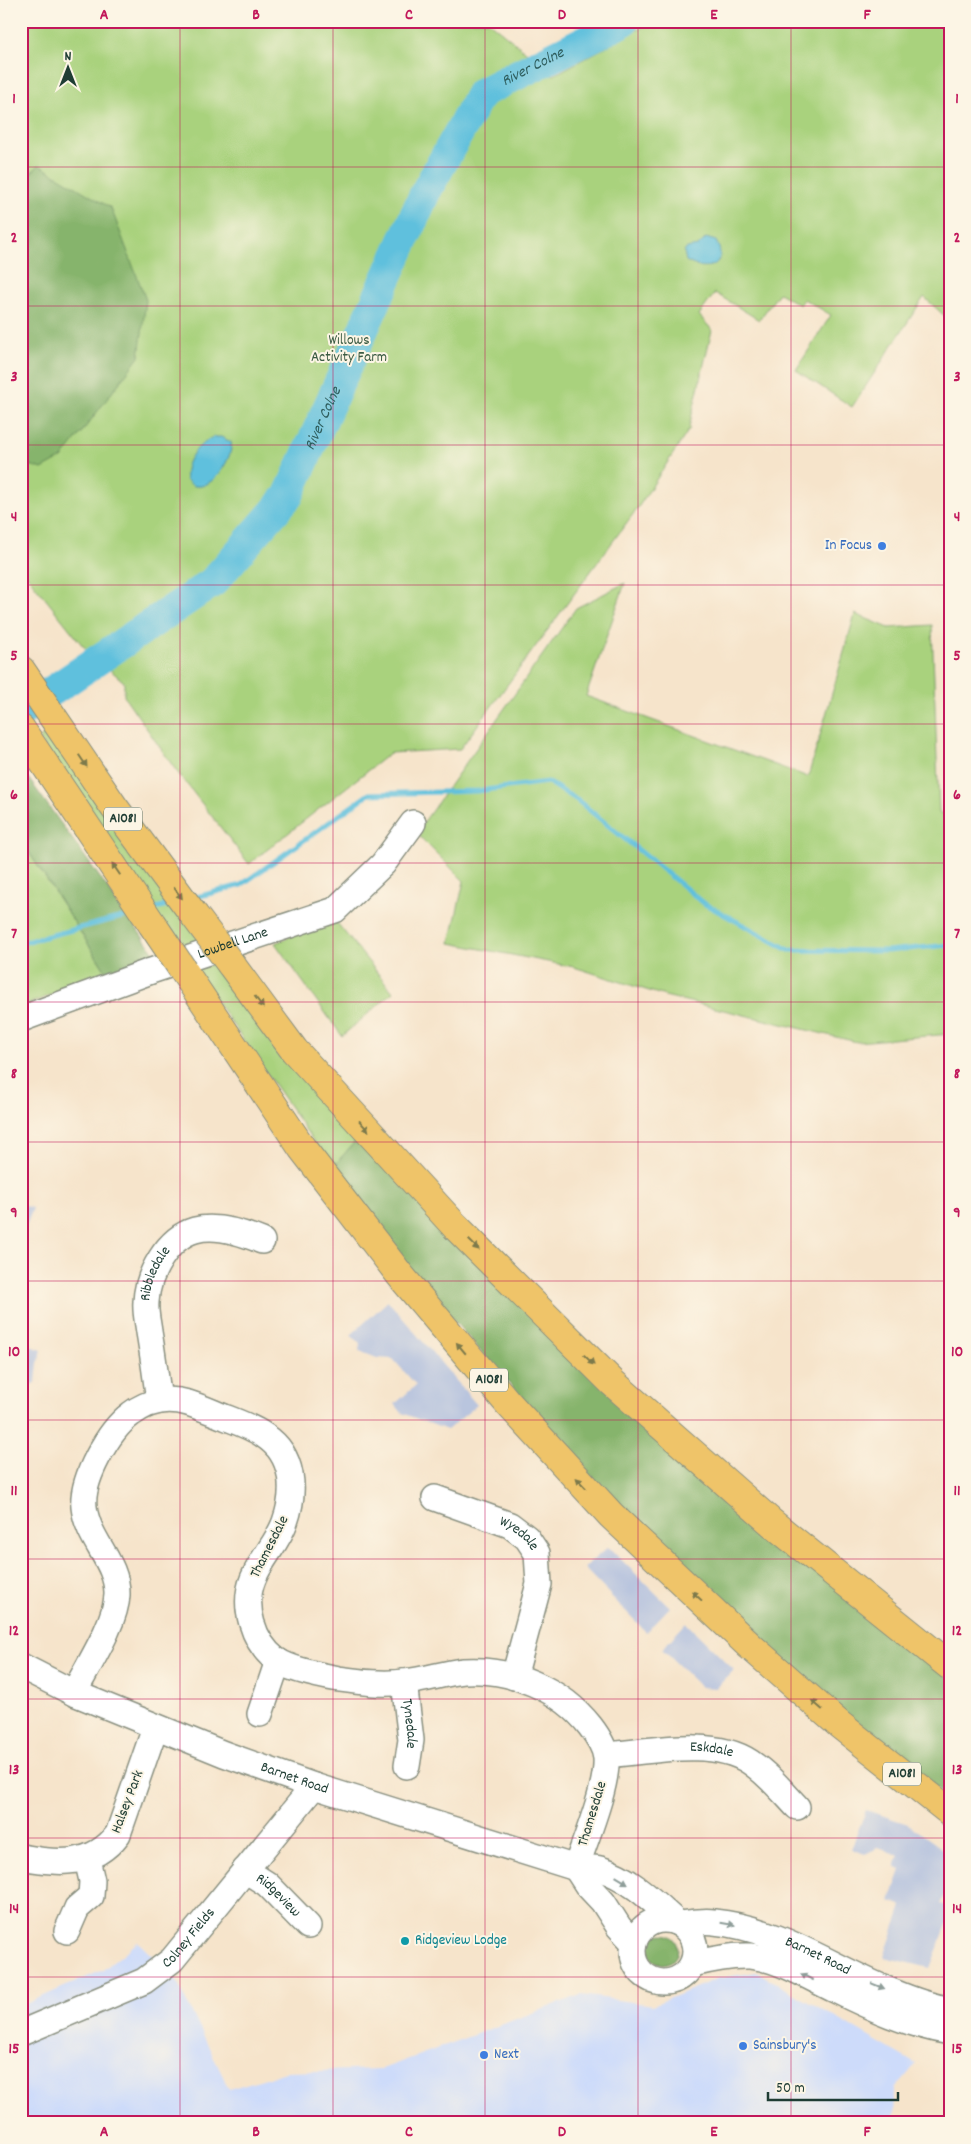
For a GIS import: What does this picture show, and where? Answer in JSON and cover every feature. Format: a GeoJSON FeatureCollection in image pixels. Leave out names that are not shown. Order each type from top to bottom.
{"type":"FeatureCollection","features":[{"type":"Feature","properties":{"kind":"main road","name":"A1081"},"geometry":{"type":"LineString","coordinates":[[21,670],[114,807],[301,1057],[455,1226],[613,1383],[772,1523],[950,1666]]}},
{"type":"Feature","properties":{"kind":"main road","name":"A1081"},"geometry":{"type":"LineString","coordinates":[[22,730],[302,1148],[400,1274],[508,1403],[612,1516],[750,1646],[840,1726],[950,1812]]}},
{"type":"Feature","properties":{"kind":"street","name":"Lowbell Lane"},"geometry":{"type":"LineString","coordinates":[[21,1019],[151,971],[335,910],[383,864],[413,823]]}},
{"type":"Feature","properties":{"kind":"street","name":"Ribbledale"},"geometry":{"type":"LineString","coordinates":[[159,1401],[146,1303],[148,1283],[154,1268],[164,1254],[182,1237],[196,1230],[216,1229],[245,1234],[262,1241]]}},
{"type":"Feature","properties":{"kind":"street","name":"Thamesdale"},"geometry":{"type":"LineString","coordinates":[[74,1693],[114,1614],[117,1598],[113,1570],[92,1537],[84,1508],[84,1492],[87,1481],[102,1450],[130,1414],[159,1401],[177,1400],[191,1404],[252,1428],[267,1436],[278,1447],[287,1461],[292,1476],[292,1497],[284,1524],[253,1578],[249,1595],[249,1610],[257,1636],[264,1648],[278,1661],[330,1677],[364,1682],[404,1682],[464,1671],[485,1671],[514,1676],[544,1688],[563,1699],[582,1716],[595,1732],[606,1755],[605,1776],[576,1868]]}},
{"type":"Feature","properties":{"kind":"street","name":"Wyedale"},"geometry":{"type":"LineString","coordinates":[[435,1498],[510,1525],[527,1538],[537,1553],[539,1584],[514,1676]]}},
{"type":"Feature","properties":{"kind":"street"},"geometry":{"type":"LineString","coordinates":[[260,1714],[278,1661]]}},
{"type":"Feature","properties":{"kind":"street","name":"Barnet Road"},"geometry":{"type":"LineString","coordinates":[[21,1666],[74,1693],[155,1728],[314,1786],[576,1868],[598,1868],[613,1874],[641,1892],[678,1923],[712,1921],[764,1932],[794,1944],[861,1979],[926,2004],[950,2009]]}},
{"type":"Feature","properties":{"kind":"street","name":"Tynedale"},"geometry":{"type":"LineString","coordinates":[[404,1682],[411,1740],[407,1766]]}},
{"type":"Feature","properties":{"kind":"street","name":"Halsey Park"},"geometry":{"type":"LineString","coordinates":[[21,1857],[69,1861],[87,1859],[110,1845],[118,1834],[155,1728]]}},
{"type":"Feature","properties":{"kind":"street","name":"Eskdale"},"geometry":{"type":"LineString","coordinates":[[606,1755],[690,1748],[717,1749],[730,1752],[749,1761],[774,1782],[796,1807]]}},
{"type":"Feature","properties":{"kind":"street","name":"Colney Fields"},"geometry":{"type":"LineString","coordinates":[[21,2033],[144,1981],[172,1960],[314,1786]]}},
{"type":"Feature","properties":{"kind":"street"},"geometry":{"type":"LineString","coordinates":[[67,1931],[77,1908],[91,1896],[92,1881],[87,1859]]}},
{"type":"Feature","properties":{"kind":"street"},"geometry":{"type":"LineString","coordinates":[[576,1868],[587,1885],[603,1902],[619,1927],[634,1943]]}},
{"type":"Feature","properties":{"kind":"street","name":"Ridgeview"},"geometry":{"type":"LineString","coordinates":[[245,1870],[267,1884],[308,1926]]}},
{"type":"Feature","properties":{"kind":"street"},"geometry":{"type":"LineString","coordinates":[[665,1920],[678,1923],[693,1937],[696,1946],[693,1964],[682,1978],[674,1982],[654,1981],[638,1969],[634,1959],[634,1943],[638,1933],[655,1921],[665,1920]]}},
{"type":"Feature","properties":{"kind":"street","name":"Barnet Road"},"geometry":{"type":"LineString","coordinates":[[693,1964],[732,1956],[751,1956],[771,1961],[867,2006],[913,2023],[950,2032]]}},
{"type":"Feature","properties":{"kind":"shaded area"},"geometry":{"type":"Polygon","coordinates":[[[21,1205],[33,1208],[21,1239],[21,1205]]]}},
{"type":"Feature","properties":{"kind":"shaded area"},"geometry":{"type":"Polygon","coordinates":[[[388,1301],[477,1405],[447,1430],[402,1413],[395,1404],[416,1385],[393,1359],[377,1358],[359,1351],[360,1344],[351,1335],[388,1301]]]}},
{"type":"Feature","properties":{"kind":"shaded area"},"geometry":{"type":"Polygon","coordinates":[[[21,1343],[42,1350],[38,1363],[36,1382],[21,1391],[21,1343]]]}},
{"type":"Feature","properties":{"kind":"shaded area"},"geometry":{"type":"Polygon","coordinates":[[[608,1547],[670,1607],[646,1632],[584,1568],[608,1547]]]}},
{"type":"Feature","properties":{"kind":"shaded area"},"geometry":{"type":"Polygon","coordinates":[[[686,1623],[734,1670],[716,1688],[701,1687],[662,1649],[686,1623]]]}},
{"type":"Feature","properties":{"kind":"shaded area"},"geometry":{"type":"Polygon","coordinates":[[[866,1810],[908,1824],[950,1854],[950,1881],[941,1904],[950,1907],[950,1917],[930,1968],[884,1957],[902,1906],[890,1901],[901,1870],[895,1867],[899,1855],[878,1848],[865,1854],[851,1849],[866,1810]]]}},
{"type":"Feature","properties":{"kind":"shaded area"},"geometry":{"type":"Polygon","coordinates":[[[138,1942],[176,1979],[229,2089],[286,2072],[382,2069],[581,1995],[653,2005],[719,1978],[757,1972],[916,2064],[895,2089],[894,2123],[21,2123],[21,2006],[103,1970],[138,1942]]]}},
{"type":"Feature","properties":{"kind":"green space","name":"Willows Activity Farm"},"geometry":{"type":"Polygon","coordinates":[[[21,21],[488,21],[554,75],[654,21],[950,21],[950,321],[924,297],[852,407],[796,370],[831,315],[804,299],[800,305],[779,293],[759,320],[715,293],[699,315],[712,330],[690,428],[639,506],[460,749],[390,753],[249,864],[175,769],[124,696],[124,682],[83,646],[21,568],[21,21]]]}},
{"type":"Feature","properties":{"kind":"green space"},"geometry":{"type":"Polygon","coordinates":[[[39,165],[111,208],[146,300],[139,357],[62,458],[42,469],[21,462],[21,182],[39,165]]]}},
{"type":"Feature","properties":{"kind":"green space"},"geometry":{"type":"Polygon","coordinates":[[[625,583],[586,696],[808,777],[855,614],[889,628],[932,625],[939,813],[950,814],[950,1034],[857,1042],[665,996],[574,967],[450,943],[464,881],[416,833],[576,608],[625,583]]]}},
{"type":"Feature","properties":{"kind":"green space"},"geometry":{"type":"Polygon","coordinates":[[[48,730],[200,942],[181,951],[39,739],[48,730]]]}},
{"type":"Feature","properties":{"kind":"green space"},"geometry":{"type":"Polygon","coordinates":[[[21,768],[155,954],[107,973],[21,840],[21,768]]]}},
{"type":"Feature","properties":{"kind":"green space"},"geometry":{"type":"Polygon","coordinates":[[[21,840],[107,973],[21,1007],[21,840]]]}},
{"type":"Feature","properties":{"kind":"green space"},"geometry":{"type":"Polygon","coordinates":[[[333,918],[393,992],[342,1036],[275,943],[333,918]]]}},
{"type":"Feature","properties":{"kind":"green space"},"geometry":{"type":"Polygon","coordinates":[[[215,963],[359,1137],[332,1168],[195,970],[215,963]]]}},
{"type":"Feature","properties":{"kind":"green space"},"geometry":{"type":"Polygon","coordinates":[[[359,1137],[950,1679],[950,1799],[800,1676],[596,1483],[414,1275],[332,1168],[359,1137]]]}},
{"type":"Feature","properties":{"kind":"green space"},"geometry":{"type":"Polygon","coordinates":[[[663,1934],[673,1939],[678,1949],[673,1959],[663,1964],[653,1959],[648,1949],[653,1939],[663,1934]]]}},
{"type":"Feature","properties":{"kind":"water"},"geometry":{"type":"Polygon","coordinates":[[[706,238],[716,241],[720,250],[718,261],[708,267],[693,265],[686,261],[684,252],[687,248],[698,246],[706,238]]]}},
{"type":"Feature","properties":{"kind":"water"},"geometry":{"type":"Polygon","coordinates":[[[213,437],[221,437],[231,442],[226,464],[209,483],[202,486],[194,486],[186,480],[189,461],[197,449],[213,437]]]}},
{"type":"Feature","properties":{"kind":"waterway","name":"River Colne"},"geometry":{"type":"LineString","coordinates":[[21,712],[213,582],[288,496],[425,193],[481,93],[624,21]]}},
{"type":"Feature","properties":{"kind":"waterway"},"geometry":{"type":"LineString","coordinates":[[193,898],[241,885],[369,794],[477,791],[548,782],[577,800],[705,904],[789,950],[887,951],[950,945]]}},
{"type":"Feature","properties":{"kind":"waterway"},"geometry":{"type":"LineString","coordinates":[[152,909],[175,903]]}},
{"type":"Feature","properties":{"kind":"waterway"},"geometry":{"type":"LineString","coordinates":[[21,943],[134,914]]}},
{"type":"Feature","properties":{"kind":"place","name":"In Focus"},"geometry":{"type":"Point","coordinates":[882,546]}},
{"type":"Feature","properties":{"kind":"place","name":"Ridgeview Lodge"},"geometry":{"type":"Point","coordinates":[405,1941]}},
{"type":"Feature","properties":{"kind":"place","name":"Sainsbury's"},"geometry":{"type":"Point","coordinates":[743,2046]}},
{"type":"Feature","properties":{"kind":"place","name":"Next"},"geometry":{"type":"Point","coordinates":[484,2055]}}]}
